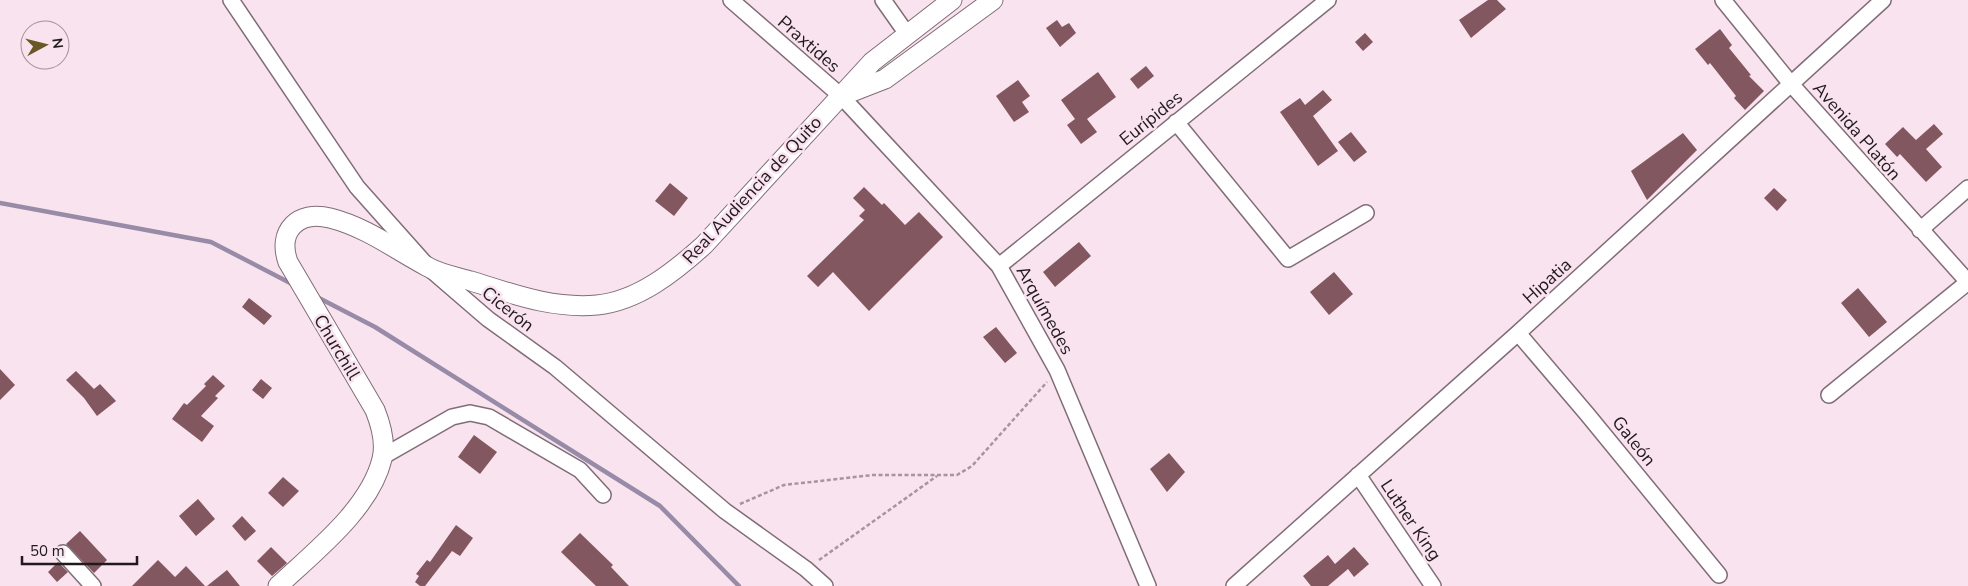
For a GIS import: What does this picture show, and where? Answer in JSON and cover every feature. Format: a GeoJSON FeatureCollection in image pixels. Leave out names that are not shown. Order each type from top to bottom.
{"type":"FeatureCollection","features":[{"type":"Feature","properties":{"kind":"main road","name":"Real Audiencia de Quito"},"geometry":{"type":"LineString","coordinates":[[430,269],[544,304],[570,306],[599,305],[639,293],[678,268],[704,245],[872,62],[952,0]]}},
{"type":"Feature","properties":{"kind":"main road","name":"Real Audiencia de Quito"},"geometry":{"type":"LineString","coordinates":[[840,96],[885,79],[993,0]]}},
{"type":"Feature","properties":{"kind":"main road","name":"Churchill"},"geometry":{"type":"LineString","coordinates":[[283,585],[339,528],[364,497],[376,475],[382,457],[381,425],[375,410],[295,278],[284,250],[284,239],[289,229],[295,223],[308,217],[329,218],[378,238],[430,269]]}},
{"type":"Feature","properties":{"kind":"street","name":"Cicerón"},"geometry":{"type":"LineString","coordinates":[[231,0],[357,187],[430,269],[488,319],[554,367],[725,511],[806,569],[825,586]]}},
{"type":"Feature","properties":{"kind":"street","name":"Praxtides"},"geometry":{"type":"LineString","coordinates":[[730,0],[840,96]]}},
{"type":"Feature","properties":{"kind":"street"},"geometry":{"type":"LineString","coordinates":[[883,0],[907,34]]}},
{"type":"Feature","properties":{"kind":"street","name":"Eurípides"},"geometry":{"type":"LineString","coordinates":[[999,266],[1328,0]]}},
{"type":"Feature","properties":{"kind":"street","name":"Avenida Platón"},"geometry":{"type":"LineString","coordinates":[[1724,0],[1791,84],[1968,282]]}},
{"type":"Feature","properties":{"kind":"street","name":"Hipatia"},"geometry":{"type":"LineString","coordinates":[[1234,586],[1518,334],[1883,0]]}},
{"type":"Feature","properties":{"kind":"street","name":"Arquímedes"},"geometry":{"type":"LineString","coordinates":[[840,96],[999,266],[1057,370],[1148,586]]}},
{"type":"Feature","properties":{"kind":"street"},"geometry":{"type":"LineString","coordinates":[[1176,122],[1288,259],[1366,213]]}},
{"type":"Feature","properties":{"kind":"street"},"geometry":{"type":"LineString","coordinates":[[1920,230],[1968,188]]}},
{"type":"Feature","properties":{"kind":"street"},"geometry":{"type":"LineString","coordinates":[[1829,395],[1968,282]]}},
{"type":"Feature","properties":{"kind":"street","name":"Galeón"},"geometry":{"type":"LineString","coordinates":[[1518,334],[1594,422],[1719,575]]}},
{"type":"Feature","properties":{"kind":"street"},"geometry":{"type":"LineString","coordinates":[[382,457],[452,417],[470,413],[489,417],[580,470],[603,495]]}},
{"type":"Feature","properties":{"kind":"street","name":"Luther King"},"geometry":{"type":"LineString","coordinates":[[1358,475],[1433,586]]}},
{"type":"Feature","properties":{"kind":"street"},"geometry":{"type":"LineString","coordinates":[[63,553],[93,586]]}},
{"type":"Feature","properties":{"kind":"path"},"geometry":{"type":"LineString","coordinates":[[725,511],[784,485],[874,474],[957,475],[972,466],[1057,370]]}},
{"type":"Feature","properties":{"kind":"path"},"geometry":{"type":"LineString","coordinates":[[806,569],[938,476]]}},
{"type":"Feature","properties":{"kind":"building"},"geometry":{"type":"Polygon","coordinates":[[[1488,0],[1497,0],[1506,9],[1471,38],[1459,20],[1488,0]]]}},
{"type":"Feature","properties":{"kind":"building"},"geometry":{"type":"Polygon","coordinates":[[[1057,20],[1062,27],[1069,23],[1076,33],[1060,47],[1046,28],[1057,20]]]}},
{"type":"Feature","properties":{"kind":"building"},"geometry":{"type":"Polygon","coordinates":[[[1720,29],[1732,45],[1729,48],[1751,75],[1749,76],[1764,91],[1745,110],[1734,98],[1736,96],[1710,63],[1708,65],[1695,49],[1720,29]]]}},
{"type":"Feature","properties":{"kind":"building"},"geometry":{"type":"Polygon","coordinates":[[[1365,33],[1373,42],[1363,51],[1355,42],[1365,33]]]}},
{"type":"Feature","properties":{"kind":"building"},"geometry":{"type":"Polygon","coordinates":[[[1146,66],[1154,76],[1138,89],[1130,79],[1146,66]]]}},
{"type":"Feature","properties":{"kind":"building"},"geometry":{"type":"Polygon","coordinates":[[[1098,72],[1116,97],[1087,119],[1097,132],[1081,144],[1067,125],[1075,119],[1061,100],[1098,72]]]}},
{"type":"Feature","properties":{"kind":"building"},"geometry":{"type":"Polygon","coordinates":[[[1018,80],[1030,96],[1022,102],[1029,112],[1014,122],[996,96],[1018,80]]]}},
{"type":"Feature","properties":{"kind":"building"},"geometry":{"type":"Polygon","coordinates":[[[1323,90],[1332,100],[1313,116],[1338,151],[1318,166],[1280,112],[1300,98],[1305,105],[1323,90]]]}},
{"type":"Feature","properties":{"kind":"building"},"geometry":{"type":"Polygon","coordinates":[[[1934,124],[1943,134],[1926,149],[1942,167],[1926,182],[1900,154],[1897,157],[1885,144],[1903,127],[1916,140],[1934,124]]]}},
{"type":"Feature","properties":{"kind":"building"},"geometry":{"type":"Polygon","coordinates":[[[1351,132],[1367,152],[1354,162],[1338,142],[1351,132]]]}},
{"type":"Feature","properties":{"kind":"building"},"geometry":{"type":"Polygon","coordinates":[[[1683,133],[1697,150],[1647,200],[1631,171],[1683,133]]]}},
{"type":"Feature","properties":{"kind":"building"},"geometry":{"type":"Polygon","coordinates":[[[670,183],[688,198],[674,216],[655,201],[670,183]]]}},
{"type":"Feature","properties":{"kind":"building"},"geometry":{"type":"Polygon","coordinates":[[[864,187],[882,205],[884,203],[905,225],[919,212],[943,237],[869,311],[833,272],[818,287],[807,276],[864,220],[859,216],[865,210],[853,198],[864,187]]]}},
{"type":"Feature","properties":{"kind":"building"},"geometry":{"type":"Polygon","coordinates":[[[1774,188],[1787,200],[1777,211],[1764,198],[1774,188]]]}},
{"type":"Feature","properties":{"kind":"building"},"geometry":{"type":"Polygon","coordinates":[[[1079,242],[1091,256],[1055,287],[1043,272],[1079,242]]]}},
{"type":"Feature","properties":{"kind":"building"},"geometry":{"type":"Polygon","coordinates":[[[1334,272],[1353,294],[1329,315],[1310,292],[1334,272]]]}},
{"type":"Feature","properties":{"kind":"building"},"geometry":{"type":"Polygon","coordinates":[[[1858,288],[1887,322],[1869,337],[1841,303],[1858,288]]]}},
{"type":"Feature","properties":{"kind":"building"},"geometry":{"type":"Polygon","coordinates":[[[249,298],[272,316],[264,325],[242,307],[249,298]]]}},
{"type":"Feature","properties":{"kind":"building"},"geometry":{"type":"Polygon","coordinates":[[[996,327],[1017,353],[1005,363],[983,337],[996,327]]]}},
{"type":"Feature","properties":{"kind":"building"},"geometry":{"type":"Polygon","coordinates":[[[0,369],[15,385],[0,400],[0,369]]]}},
{"type":"Feature","properties":{"kind":"building"},"geometry":{"type":"Polygon","coordinates":[[[76,371],[94,389],[100,384],[116,401],[97,416],[84,398],[66,380],[76,371]]]}},
{"type":"Feature","properties":{"kind":"building"},"geometry":{"type":"Polygon","coordinates":[[[213,375],[225,386],[215,396],[218,398],[201,416],[214,426],[202,442],[172,419],[184,403],[187,405],[206,386],[204,384],[213,375]]]}},
{"type":"Feature","properties":{"kind":"building"},"geometry":{"type":"Polygon","coordinates":[[[261,379],[272,388],[263,399],[252,390],[261,379]]]}},
{"type":"Feature","properties":{"kind":"building"},"geometry":{"type":"Polygon","coordinates":[[[474,435],[497,452],[480,474],[458,457],[474,435]]]}},
{"type":"Feature","properties":{"kind":"building"},"geometry":{"type":"Polygon","coordinates":[[[1169,453],[1185,472],[1167,492],[1150,469],[1169,453]]]}},
{"type":"Feature","properties":{"kind":"building"},"geometry":{"type":"Polygon","coordinates":[[[283,477],[299,491],[283,507],[268,493],[283,477]]]}},
{"type":"Feature","properties":{"kind":"building"},"geometry":{"type":"Polygon","coordinates":[[[198,499],[215,519],[196,536],[179,516],[198,499]]]}},
{"type":"Feature","properties":{"kind":"building"},"geometry":{"type":"Polygon","coordinates":[[[242,516],[256,531],[245,541],[232,526],[242,516]]]}},
{"type":"Feature","properties":{"kind":"building"},"geometry":{"type":"Polygon","coordinates":[[[456,525],[473,538],[460,556],[452,551],[425,586],[420,586],[415,582],[419,576],[416,574],[427,560],[430,562],[456,525]]]}},
{"type":"Feature","properties":{"kind":"building"},"geometry":{"type":"Polygon","coordinates":[[[80,531],[107,560],[94,573],[66,544],[80,531]]]}},
{"type":"Feature","properties":{"kind":"building"},"geometry":{"type":"Polygon","coordinates":[[[580,533],[613,565],[611,567],[629,586],[596,586],[561,552],[580,533]]]}},
{"type":"Feature","properties":{"kind":"building"},"geometry":{"type":"Polygon","coordinates":[[[271,547],[287,563],[272,576],[257,561],[271,547]]]}},
{"type":"Feature","properties":{"kind":"building"},"geometry":{"type":"Polygon","coordinates":[[[1354,547],[1369,564],[1354,577],[1348,569],[1328,586],[1311,586],[1303,576],[1328,555],[1335,564],[1354,547]]]}},
{"type":"Feature","properties":{"kind":"building"},"geometry":{"type":"Polygon","coordinates":[[[158,560],[175,577],[186,566],[205,586],[132,586],[158,560]]]}},
{"type":"Feature","properties":{"kind":"building"},"geometry":{"type":"Polygon","coordinates":[[[58,562],[68,572],[57,582],[48,572],[58,562]]]}},
{"type":"Feature","properties":{"kind":"building"},"geometry":{"type":"Polygon","coordinates":[[[227,570],[240,586],[207,586],[227,570]]]}},
{"type":"Feature","properties":{"kind":"waterway"},"geometry":{"type":"LineString","coordinates":[[0,203],[211,242],[294,285]]}},
{"type":"Feature","properties":{"kind":"waterway"},"geometry":{"type":"LineString","coordinates":[[317,297],[375,327],[660,506],[739,586]]}}]}
